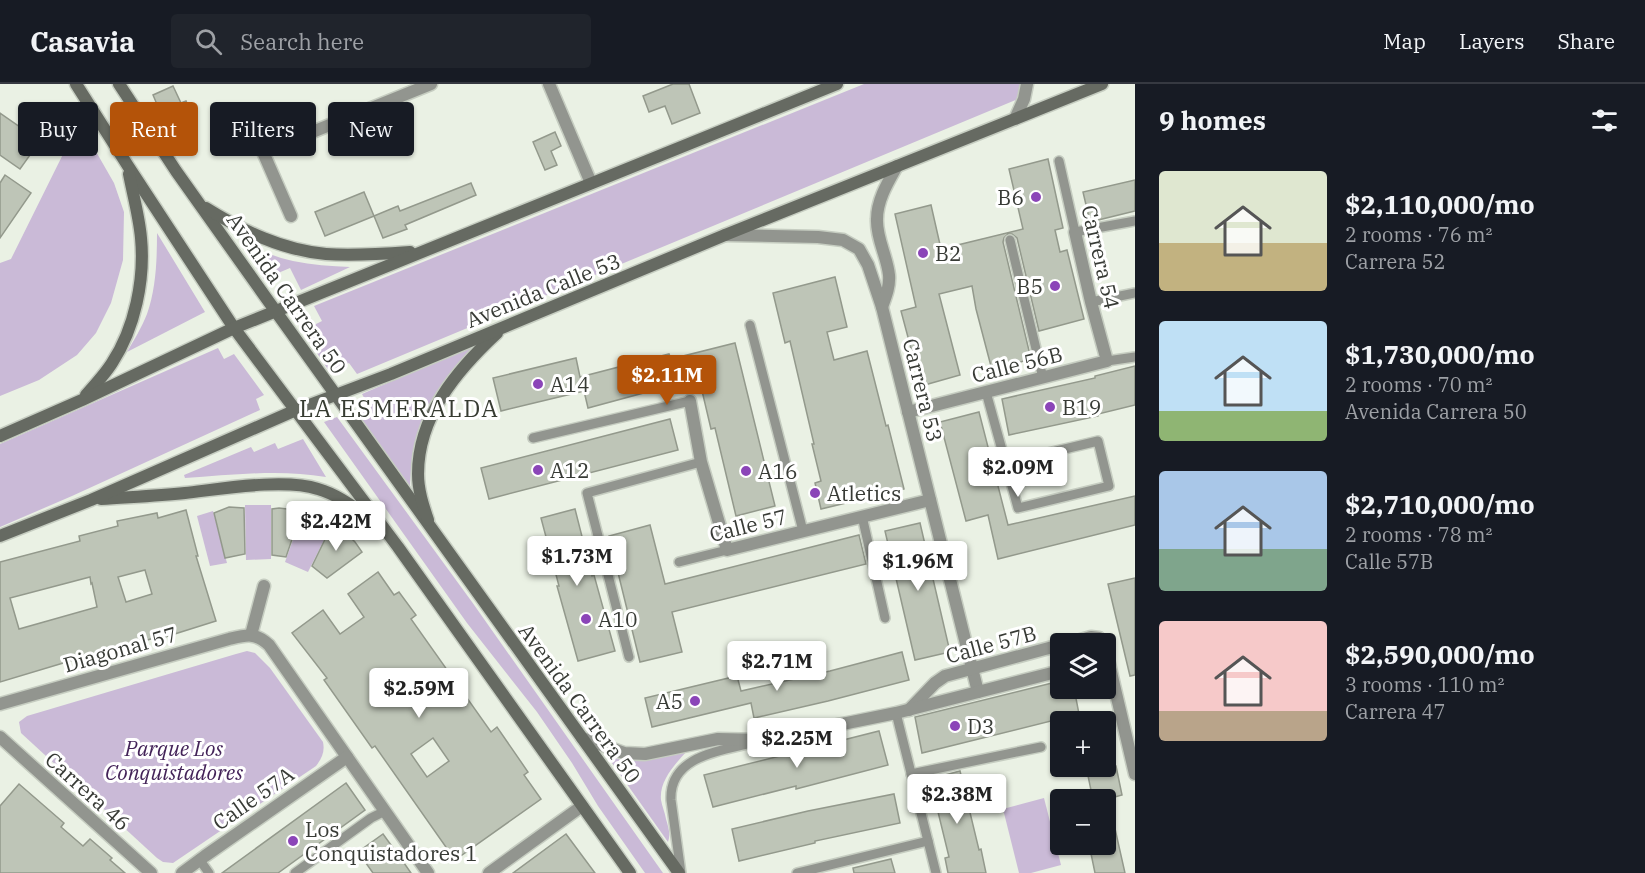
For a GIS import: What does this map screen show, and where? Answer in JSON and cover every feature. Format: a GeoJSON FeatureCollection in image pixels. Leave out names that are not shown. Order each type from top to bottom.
{"type":"FeatureCollection","features":[{"type":"Feature","properties":{"kind":"main road"},"geometry":{"type":"LineString","coordinates":[[76,84],[234,328],[384,528],[630,873]]}},
{"type":"Feature","properties":{"kind":"main road","name":"Avenida Carrera 50"},"geometry":{"type":"LineString","coordinates":[[119,84],[165,155],[335,395],[680,873]]}},
{"type":"Feature","properties":{"kind":"main road"},"geometry":{"type":"LineString","coordinates":[[0,436],[234,328],[837,84]]}},
{"type":"Feature","properties":{"kind":"main road","name":"Avenida Calle 53"},"geometry":{"type":"LineString","coordinates":[[0,536],[91,500],[296,410],[1102,84]]}},
{"type":"Feature","properties":{"kind":"main road"},"geometry":{"type":"LineString","coordinates":[[82,400],[116,356],[128,332],[136,305],[140,279],[141,237],[128,166]]}},
{"type":"Feature","properties":{"kind":"main road"},"geometry":{"type":"LineString","coordinates":[[199,203],[244,230],[292,248],[346,255],[420,252]]}},
{"type":"Feature","properties":{"kind":"main road"},"geometry":{"type":"LineString","coordinates":[[431,530],[420,492],[418,474],[425,429],[440,398],[458,373],[503,327]]}},
{"type":"Feature","properties":{"kind":"main road"},"geometry":{"type":"LineString","coordinates":[[91,500],[266,485],[294,485],[312,487],[333,495],[384,528]]}},
{"type":"Feature","properties":{"kind":"street"},"geometry":{"type":"LineString","coordinates":[[291,216],[262,152],[431,84]]}},
{"type":"Feature","properties":{"kind":"street"},"geometry":{"type":"LineString","coordinates":[[549,84],[591,183]]}},
{"type":"Feature","properties":{"kind":"street"},"geometry":{"type":"LineString","coordinates":[[1015,119],[1024,99],[1027,84]]}},
{"type":"Feature","properties":{"kind":"street","name":"Carrera 53"},"geometry":{"type":"LineString","coordinates":[[882,307],[888,292],[889,274],[876,218],[887,183],[897,166]]}},
{"type":"Feature","properties":{"kind":"street","name":"Carrera 54"},"geometry":{"type":"LineString","coordinates":[[1075,232],[1090,302],[1107,361]]}},
{"type":"Feature","properties":{"kind":"street","name":"Carrera 53"},"geometry":{"type":"LineString","coordinates":[[725,236],[818,237],[843,240],[859,249],[868,265],[882,307],[978,692]]}},
{"type":"Feature","properties":{"kind":"street","name":"Calle 56B"},"geometry":{"type":"LineString","coordinates":[[908,412],[1107,361]]}},
{"type":"Feature","properties":{"kind":"street"},"geometry":{"type":"LineString","coordinates":[[690,401],[701,462],[727,550]]}},
{"type":"Feature","properties":{"kind":"street","name":"Calle 57"},"geometry":{"type":"LineString","coordinates":[[727,550],[930,500]]}},
{"type":"Feature","properties":{"kind":"street"},"geometry":{"type":"LineString","coordinates":[[264,586],[251,635],[261,638],[269,645],[428,873]]}},
{"type":"Feature","properties":{"kind":"street","name":"Diagonal 57"},"geometry":{"type":"LineString","coordinates":[[0,704],[229,639],[251,635]]}},
{"type":"Feature","properties":{"kind":"street","name":"Calle 57B"},"geometry":{"type":"LineString","coordinates":[[909,710],[945,676],[1050,648]]}},
{"type":"Feature","properties":{"kind":"street","name":"Calle 57B"},"geometry":{"type":"LineString","coordinates":[[582,738],[624,753],[645,754],[718,739],[764,740],[909,710],[1050,673]]}},
{"type":"Feature","properties":{"kind":"street"},"geometry":{"type":"LineString","coordinates":[[1116,697],[1135,774]]}},
{"type":"Feature","properties":{"kind":"street","name":"Carrera 46"},"geometry":{"type":"LineString","coordinates":[[0,737],[151,873]]}},
{"type":"Feature","properties":{"kind":"street","name":"Calle 57A"},"geometry":{"type":"LineString","coordinates":[[182,873],[347,757]]}},
{"type":"Feature","properties":{"kind":"street"},"geometry":{"type":"LineString","coordinates":[[489,873],[582,806]]}},
{"type":"Feature","properties":{"kind":"lane","name":"Carrera 54"},"geometry":{"type":"LineString","coordinates":[[1059,161],[1075,232]]}},
{"type":"Feature","properties":{"kind":"lane"},"geometry":{"type":"LineString","coordinates":[[1075,232],[1135,221]]}},
{"type":"Feature","properties":{"kind":"lane"},"geometry":{"type":"LineString","coordinates":[[1011,240],[1043,378]]}},
{"type":"Feature","properties":{"kind":"lane"},"geometry":{"type":"LineString","coordinates":[[1090,302],[1135,293]]}},
{"type":"Feature","properties":{"kind":"lane"},"geometry":{"type":"LineString","coordinates":[[750,325],[803,531]]}},
{"type":"Feature","properties":{"kind":"lane","name":"Calle 56B"},"geometry":{"type":"LineString","coordinates":[[1107,361],[1135,357]]}},
{"type":"Feature","properties":{"kind":"lane"},"geometry":{"type":"LineString","coordinates":[[986,392],[1018,508],[1109,486],[1098,441],[1006,463]]}},
{"type":"Feature","properties":{"kind":"lane"},"geometry":{"type":"LineString","coordinates":[[533,438],[690,401]]}},
{"type":"Feature","properties":{"kind":"lane"},"geometry":{"type":"LineString","coordinates":[[628,657],[587,493],[701,462]]}},
{"type":"Feature","properties":{"kind":"lane"},"geometry":{"type":"LineString","coordinates":[[862,516],[885,618]]}},
{"type":"Feature","properties":{"kind":"lane","name":"Calle 57"},"geometry":{"type":"LineString","coordinates":[[679,562],[727,550]]}},
{"type":"Feature","properties":{"kind":"lane"},"geometry":{"type":"LineString","coordinates":[[896,713],[936,873]]}},
{"type":"Feature","properties":{"kind":"lane","name":"Calle 57B"},"geometry":{"type":"LineString","coordinates":[[680,873],[671,800],[671,787],[676,777],[684,768],[701,757],[764,740]]}},
{"type":"Feature","properties":{"kind":"lane"},"geometry":{"type":"LineString","coordinates":[[911,774],[1041,747]]}},
{"type":"Feature","properties":{"kind":"lane"},"geometry":{"type":"LineString","coordinates":[[295,873],[371,818],[385,811]]}},
{"type":"Feature","properties":{"kind":"lane"},"geometry":{"type":"LineString","coordinates":[[797,873],[928,841]]}},
{"type":"Feature","properties":{"kind":"lane"},"geometry":{"type":"LineString","coordinates":[[199,859],[208,873]]}},
{"type":"Feature","properties":{"kind":"green space"},"geometry":{"type":"Polygon","coordinates":[[[864,84],[1020,85],[1018,99],[357,374],[349,363],[329,371],[302,331],[322,321],[314,306],[864,84]]]}},
{"type":"Feature","properties":{"kind":"green space"},"geometry":{"type":"Polygon","coordinates":[[[98,155],[114,183],[124,212],[123,260],[111,303],[96,333],[77,355],[39,380],[0,396],[0,263],[11,259],[62,156],[98,155]]]}},
{"type":"Feature","properties":{"kind":"green space"},"geometry":{"type":"Polygon","coordinates":[[[157,233],[205,312],[127,352],[143,324],[150,304],[157,254],[157,233]]]}},
{"type":"Feature","properties":{"kind":"green space"},"geometry":{"type":"Polygon","coordinates":[[[239,241],[293,261],[350,267],[301,290],[290,268],[264,279],[239,241]]]}},
{"type":"Feature","properties":{"kind":"green space"},"geometry":{"type":"Polygon","coordinates":[[[475,345],[447,378],[419,430],[411,470],[410,493],[355,415],[369,407],[362,394],[475,345]]]}},
{"type":"Feature","properties":{"kind":"green space"},"geometry":{"type":"Polygon","coordinates":[[[218,348],[224,359],[234,354],[264,395],[256,399],[260,410],[0,527],[0,444],[218,348]]]}},
{"type":"Feature","properties":{"kind":"green space"},"geometry":{"type":"Polygon","coordinates":[[[337,417],[472,602],[663,873],[645,873],[537,712],[467,623],[324,422],[337,417]]]}},
{"type":"Feature","properties":{"kind":"green space"},"geometry":{"type":"Polygon","coordinates":[[[303,439],[326,477],[291,473],[185,478],[184,475],[251,447],[254,452],[275,443],[278,449],[303,439]]]}},
{"type":"Feature","properties":{"kind":"green space"},"geometry":{"type":"Polygon","coordinates":[[[245,505],[271,505],[271,559],[246,560],[245,505]]]}},
{"type":"Feature","properties":{"kind":"green space"},"geometry":{"type":"Polygon","coordinates":[[[304,509],[334,520],[308,572],[285,562],[304,509]]]}},
{"type":"Feature","properties":{"kind":"green space"},"geometry":{"type":"Polygon","coordinates":[[[213,511],[227,563],[210,566],[197,516],[213,511]]]}},
{"type":"Feature","properties":{"kind":"green space","name":"Parque Los Conquistadores"},"geometry":{"type":"Polygon","coordinates":[[[247,651],[255,653],[270,668],[323,742],[323,755],[316,766],[173,863],[163,862],[157,858],[21,733],[19,722],[27,716],[247,651]]]}},
{"type":"Feature","properties":{"kind":"green space"},"geometry":{"type":"Polygon","coordinates":[[[687,751],[669,773],[661,793],[661,802],[669,830],[668,842],[607,756],[626,761],[640,761],[687,751]]]}},
{"type":"Feature","properties":{"kind":"green space"},"geometry":{"type":"Polygon","coordinates":[[[1044,798],[1050,822],[1050,855],[1058,855],[1061,865],[1031,873],[1019,873],[1003,809],[1044,798]]]}},
{"type":"Feature","properties":{"kind":"building"},"geometry":{"type":"Polygon","coordinates":[[[673,84],[689,84],[700,113],[672,124],[665,106],[649,112],[643,96],[673,84]]]}},
{"type":"Feature","properties":{"kind":"building"},"geometry":{"type":"Polygon","coordinates":[[[173,86],[181,102],[156,102],[153,95],[173,86]]]}},
{"type":"Feature","properties":{"kind":"building"},"geometry":{"type":"Polygon","coordinates":[[[0,113],[18,126],[18,156],[29,156],[20,169],[0,155],[0,113]]]}},
{"type":"Feature","properties":{"kind":"building"},"geometry":{"type":"Polygon","coordinates":[[[555,132],[561,146],[551,151],[557,165],[545,170],[533,142],[555,132]]]}},
{"type":"Feature","properties":{"kind":"building"},"geometry":{"type":"Polygon","coordinates":[[[1048,159],[1063,228],[1055,230],[1060,252],[1067,250],[1084,319],[1039,331],[1017,238],[1008,234],[1003,242],[1031,359],[992,370],[972,286],[939,294],[960,375],[921,386],[901,311],[916,307],[895,214],[931,205],[941,249],[1023,229],[1009,169],[1048,159]]]}},
{"type":"Feature","properties":{"kind":"building"},"geometry":{"type":"Polygon","coordinates":[[[5,175],[31,193],[0,238],[0,183],[5,175]]]}},
{"type":"Feature","properties":{"kind":"building"},"geometry":{"type":"Polygon","coordinates":[[[1135,180],[1135,211],[1090,222],[1083,192],[1135,180]]]}},
{"type":"Feature","properties":{"kind":"building"},"geometry":{"type":"Polygon","coordinates":[[[471,183],[476,195],[405,225],[407,229],[383,238],[374,216],[398,206],[400,211],[471,183]]]}},
{"type":"Feature","properties":{"kind":"building"},"geometry":{"type":"Polygon","coordinates":[[[364,192],[374,216],[325,236],[315,212],[364,192]]]}},
{"type":"Feature","properties":{"kind":"building"},"geometry":{"type":"Polygon","coordinates":[[[835,277],[847,327],[827,332],[834,360],[867,351],[904,489],[821,509],[815,483],[821,481],[812,444],[814,444],[790,341],[785,343],[773,293],[835,277]]]}},
{"type":"Feature","properties":{"kind":"building"},"geometry":{"type":"Polygon","coordinates":[[[735,343],[775,506],[736,516],[715,428],[711,429],[699,378],[588,408],[584,391],[501,411],[493,378],[576,358],[580,377],[669,354],[671,359],[735,343]]]}},
{"type":"Feature","properties":{"kind":"building","name":"B19"},"geometry":{"type":"Polygon","coordinates":[[[1135,366],[1135,405],[1098,414],[1098,416],[1009,435],[1002,399],[1095,378],[1095,376],[1135,366]]]}},
{"type":"Feature","properties":{"kind":"building"},"geometry":{"type":"Polygon","coordinates":[[[979,412],[1008,525],[1135,496],[1135,525],[998,559],[988,515],[966,521],[940,422],[979,412]]]}},
{"type":"Feature","properties":{"kind":"building"},"geometry":{"type":"Polygon","coordinates":[[[670,419],[678,450],[489,499],[481,468],[670,419]]]}},
{"type":"Feature","properties":{"kind":"building"},"geometry":{"type":"Polygon","coordinates":[[[229,507],[244,508],[245,554],[225,558],[214,513],[229,507]]]}},
{"type":"Feature","properties":{"kind":"building"},"geometry":{"type":"Polygon","coordinates":[[[279,508],[301,513],[286,557],[272,555],[272,509],[279,508]]]}},
{"type":"Feature","properties":{"kind":"building"},"geometry":{"type":"Polygon","coordinates":[[[575,509],[592,576],[594,575],[615,651],[578,661],[541,518],[575,509]]]}},
{"type":"Feature","properties":{"kind":"building"},"geometry":{"type":"Polygon","coordinates":[[[186,510],[198,556],[196,556],[216,621],[165,637],[164,635],[111,651],[110,649],[0,682],[0,562],[80,541],[79,536],[118,526],[117,521],[157,513],[158,518],[186,510]],[[145,570],[118,577],[126,602],[152,594],[145,570]],[[90,577],[10,598],[19,629],[97,607],[90,577]]]}},
{"type":"Feature","properties":{"kind":"building"},"geometry":{"type":"Polygon","coordinates":[[[920,523],[950,652],[915,660],[885,531],[920,523]]]}},
{"type":"Feature","properties":{"kind":"building"},"geometry":{"type":"Polygon","coordinates":[[[332,525],[348,535],[362,552],[327,578],[312,566],[332,525]]]}},
{"type":"Feature","properties":{"kind":"building"},"geometry":{"type":"Polygon","coordinates":[[[650,525],[665,584],[859,535],[866,564],[672,612],[682,652],[640,662],[609,536],[650,525]]]}},
{"type":"Feature","properties":{"kind":"building"},"geometry":{"type":"Polygon","coordinates":[[[378,572],[394,595],[399,592],[416,615],[411,619],[491,732],[497,727],[528,772],[524,775],[541,799],[455,860],[375,746],[372,748],[324,680],[327,678],[292,633],[323,610],[340,634],[364,617],[348,594],[378,572]],[[433,738],[411,754],[427,777],[449,761],[433,738]]]}},
{"type":"Feature","properties":{"kind":"building"},"geometry":{"type":"Polygon","coordinates":[[[1135,578],[1135,675],[1130,676],[1108,584],[1135,578]]]}},
{"type":"Feature","properties":{"kind":"building"},"geometry":{"type":"Polygon","coordinates":[[[902,652],[909,680],[754,718],[751,703],[652,727],[645,698],[737,676],[741,691],[902,652]]]}},
{"type":"Feature","properties":{"kind":"building"},"geometry":{"type":"Polygon","coordinates":[[[1050,683],[1050,699],[1076,699],[1078,711],[1050,711],[1050,721],[922,753],[915,717],[1050,683]]]}},
{"type":"Feature","properties":{"kind":"building"},"geometry":{"type":"Polygon","coordinates":[[[879,731],[888,765],[796,789],[796,786],[713,807],[704,775],[879,731]]]}},
{"type":"Feature","properties":{"kind":"building"},"geometry":{"type":"Polygon","coordinates":[[[1116,766],[1122,795],[1116,797],[1116,789],[1091,789],[1088,777],[1116,777],[1116,766]]]}},
{"type":"Feature","properties":{"kind":"building"},"geometry":{"type":"Polygon","coordinates":[[[960,771],[986,873],[948,873],[945,858],[949,857],[930,779],[960,771]]]}},
{"type":"Feature","properties":{"kind":"building","name":"Los Conquistadores 1"},"geometry":{"type":"Polygon","coordinates":[[[346,783],[365,810],[278,873],[222,873],[346,783]]]}},
{"type":"Feature","properties":{"kind":"building"},"geometry":{"type":"Polygon","coordinates":[[[19,784],[64,823],[61,827],[83,846],[90,839],[125,873],[0,873],[0,806],[19,784]]]}},
{"type":"Feature","properties":{"kind":"building"},"geometry":{"type":"Polygon","coordinates":[[[894,794],[900,823],[815,841],[815,843],[739,861],[732,829],[894,794]]]}},
{"type":"Feature","properties":{"kind":"building"},"geometry":{"type":"Polygon","coordinates":[[[1116,833],[1125,873],[1095,873],[1091,855],[1116,855],[1116,833]]]}},
{"type":"Feature","properties":{"kind":"building"},"geometry":{"type":"Polygon","coordinates":[[[383,834],[411,873],[373,873],[358,852],[383,834]]]}},
{"type":"Feature","properties":{"kind":"building"},"geometry":{"type":"Polygon","coordinates":[[[566,834],[595,873],[513,873],[566,834]]]}},
{"type":"Feature","properties":{"kind":"building"},"geometry":{"type":"Polygon","coordinates":[[[891,859],[895,873],[854,873],[853,868],[891,859]]]}},
{"type":"Feature","properties":{"kind":"place","name":"B6"},"geometry":{"type":"Point","coordinates":[1036,197]}},
{"type":"Feature","properties":{"kind":"place","name":"B2"},"geometry":{"type":"Point","coordinates":[923,253]}},
{"type":"Feature","properties":{"kind":"place","name":"B5"},"geometry":{"type":"Point","coordinates":[1055,286]}},
{"type":"Feature","properties":{"kind":"place","name":"A14"},"geometry":{"type":"Point","coordinates":[538,384]}},
{"type":"Feature","properties":{"kind":"place","name":"B19"},"geometry":{"type":"Point","coordinates":[1050,407]}},
{"type":"Feature","properties":{"kind":"place","name":"A12"},"geometry":{"type":"Point","coordinates":[538,470]}},
{"type":"Feature","properties":{"kind":"place","name":"A16"},"geometry":{"type":"Point","coordinates":[746,471]}},
{"type":"Feature","properties":{"kind":"place","name":"Atletics"},"geometry":{"type":"Point","coordinates":[815,493]}},
{"type":"Feature","properties":{"kind":"place","name":"A10"},"geometry":{"type":"Point","coordinates":[586,619]}},
{"type":"Feature","properties":{"kind":"place","name":"A5"},"geometry":{"type":"Point","coordinates":[695,701]}},
{"type":"Feature","properties":{"kind":"place","name":"D3"},"geometry":{"type":"Point","coordinates":[955,726]}},
{"type":"Feature","properties":{"kind":"place","name":"Los Conquistadores 1"},"geometry":{"type":"Point","coordinates":[293,841]}},
{"type":"Feature","properties":{"kind":"district","name":"LA ESMERALDA"},"geometry":{"type":"Point","coordinates":[399,408]}}]}
